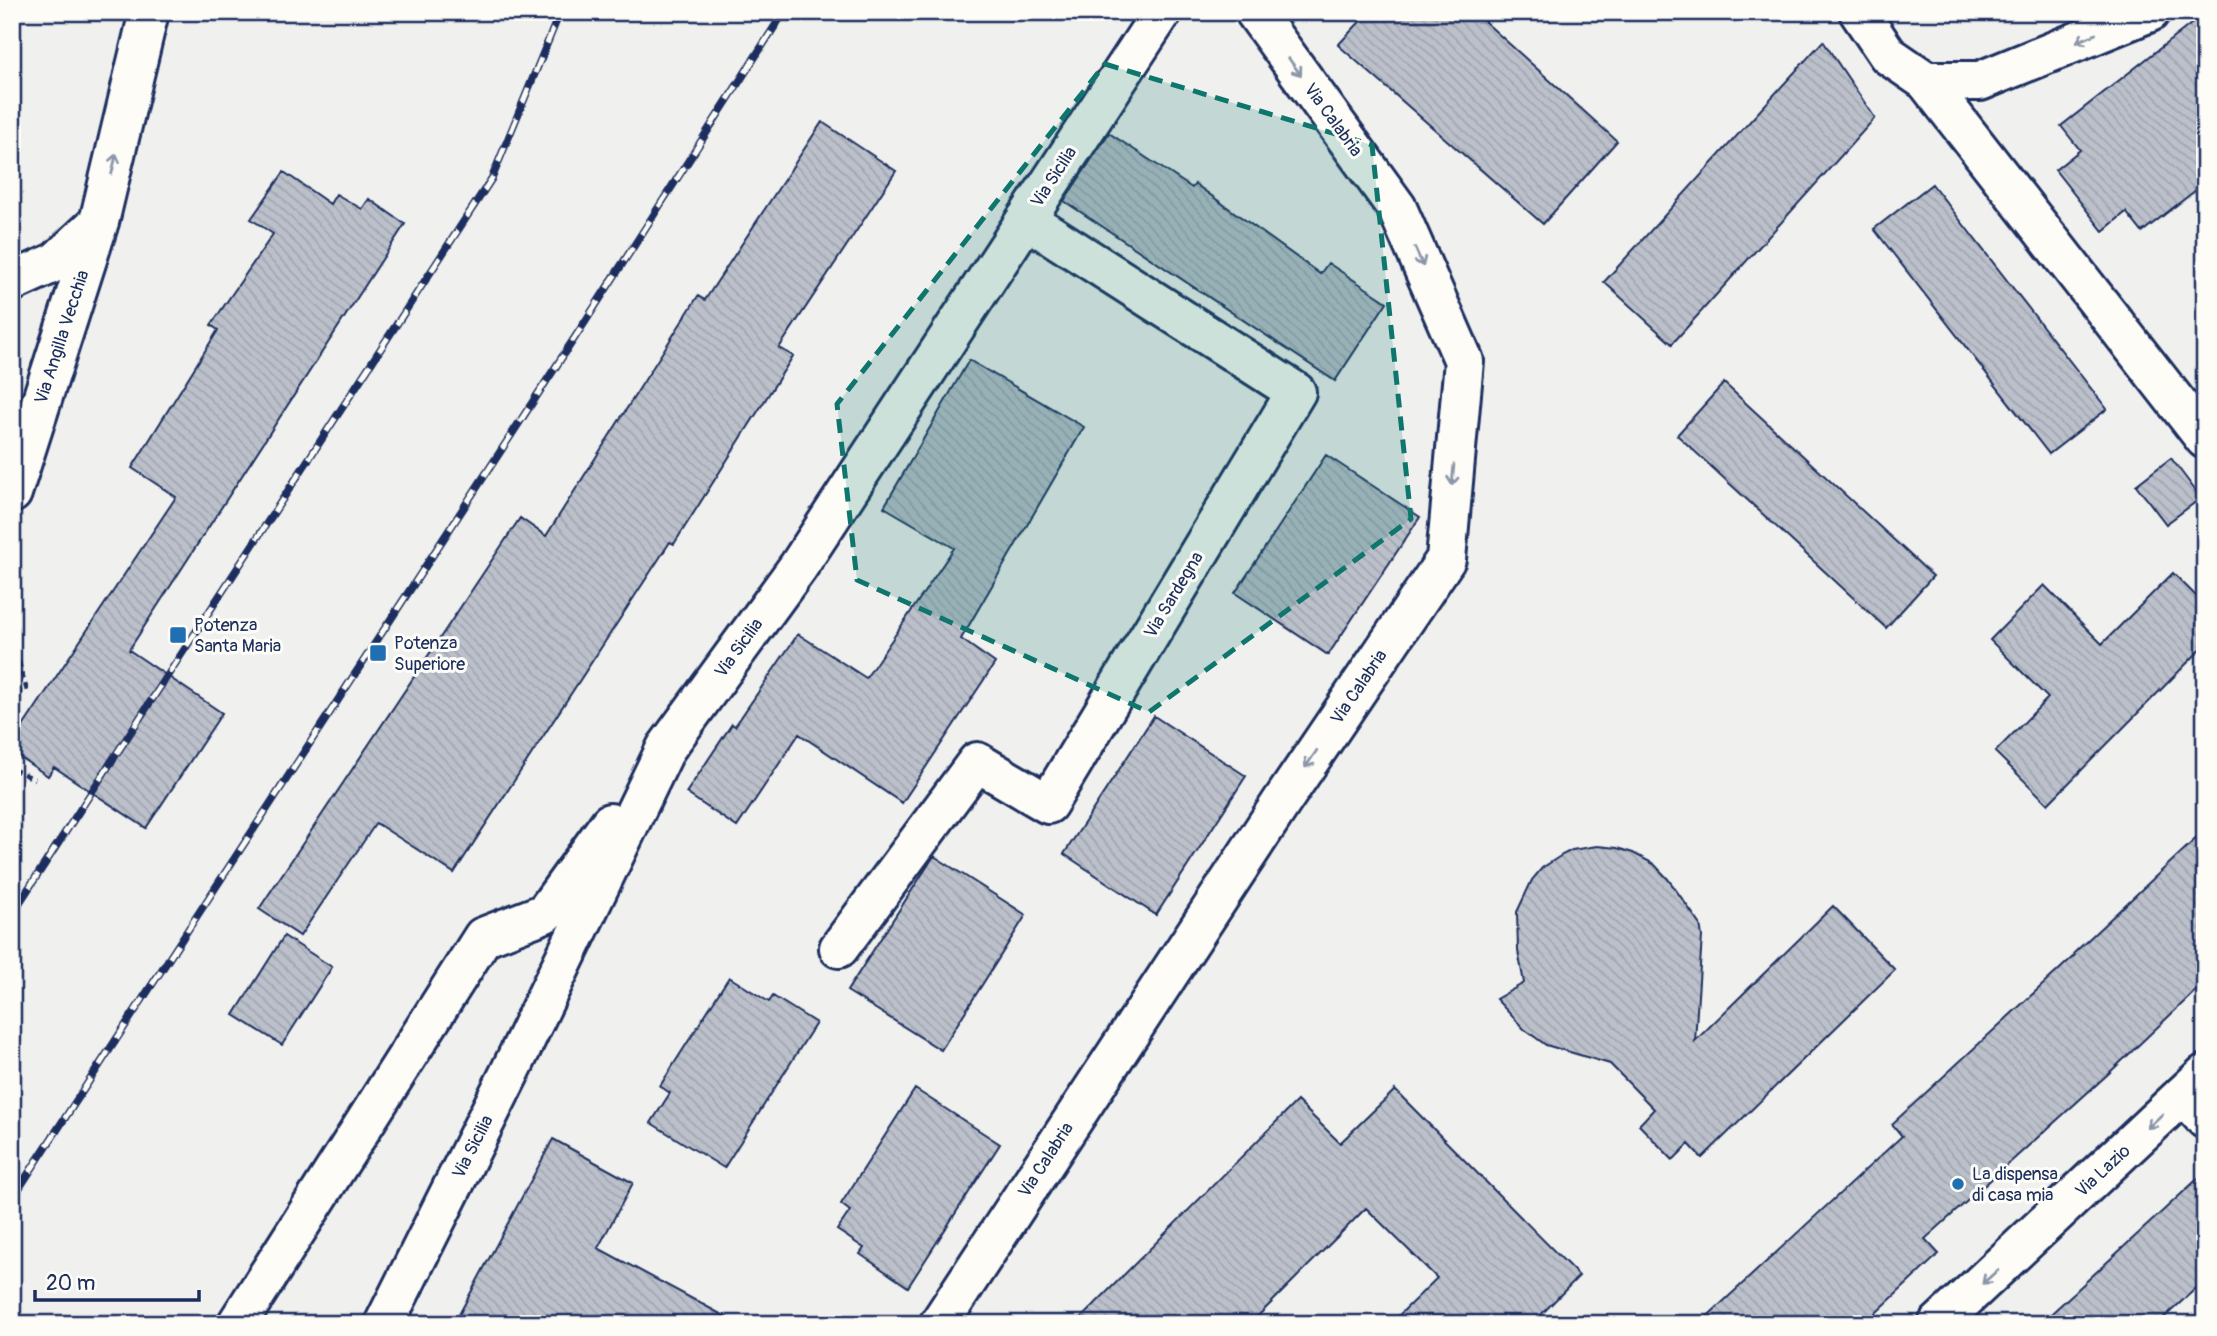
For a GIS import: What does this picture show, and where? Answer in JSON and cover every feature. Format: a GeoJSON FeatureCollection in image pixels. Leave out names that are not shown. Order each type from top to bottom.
{"type":"FeatureCollection","features":[{"type":"Feature","properties":{"kind":"street","name":"Via Angilla Vecchia"},"geometry":{"type":"LineString","coordinates":[[12,493],[99,222],[149,12]]}},
{"type":"Feature","properties":{"kind":"street","name":"Via Sicilia"},"geometry":{"type":"LineString","coordinates":[[384,1324],[509,1074],[666,748],[798,567],[1162,12]]}},
{"type":"Feature","properties":{"kind":"street","name":"Via Calabria"},"geometry":{"type":"LineString","coordinates":[[939,1324],[1283,800],[1446,559],[1464,360],[1397,208],[1255,12]]}},
{"type":"Feature","properties":{"kind":"street"},"geometry":{"type":"LineString","coordinates":[[1860,12],[1888,55],[1926,81],[2205,439]]}},
{"type":"Feature","properties":{"kind":"street"},"geometry":{"type":"LineString","coordinates":[[1926,81],[1980,81],[2150,12]]}},
{"type":"Feature","properties":{"kind":"street","name":"Via Sardegna"},"geometry":{"type":"LineString","coordinates":[[839,948],[977,762],[1048,804],[1296,392],[1026,219]]}},
{"type":"Feature","properties":{"kind":"street"},"geometry":{"type":"LineString","coordinates":[[12,282],[56,262],[99,222]]}},
{"type":"Feature","properties":{"kind":"street"},"geometry":{"type":"LineString","coordinates":[[237,1324],[482,937],[545,913],[666,748]]}},
{"type":"Feature","properties":{"kind":"street","name":"Via Lazio"},"geometry":{"type":"LineString","coordinates":[[1938,1324],[2198,1096]]}},
{"type":"Feature","properties":{"kind":"path"},"geometry":{"type":"LineString","coordinates":[[12,638],[27,691],[13,692]]}},
{"type":"Feature","properties":{"kind":"path"},"geometry":{"type":"LineString","coordinates":[[12,769],[35,779]]}},
{"type":"Feature","properties":{"kind":"highlighted area"},"geometry":{"type":"Polygon","coordinates":[[[1105,64],[1372,145],[1411,519],[1149,712],[857,580],[837,404],[1105,64]]]}},
{"type":"Feature","properties":{"kind":"building"},"geometry":{"type":"Polygon","coordinates":[[[1369,12],[1474,12],[1617,141],[1543,224],[1338,45],[1369,12]]]}},
{"type":"Feature","properties":{"kind":"building"},"geometry":{"type":"Polygon","coordinates":[[[2205,13],[2205,183],[2142,232],[2126,212],[2103,231],[2055,170],[2080,150],[2061,126],[2205,13]]]}},
{"type":"Feature","properties":{"kind":"building"},"geometry":{"type":"Polygon","coordinates":[[[1823,41],[1875,118],[1672,344],[1604,282],[1823,41]]]}},
{"type":"Feature","properties":{"kind":"building"},"geometry":{"type":"Polygon","coordinates":[[[822,122],[896,171],[779,348],[793,356],[674,544],[670,542],[454,873],[376,823],[300,936],[259,909],[520,518],[546,536],[698,296],[705,300],[822,122]]]}},
{"type":"Feature","properties":{"kind":"building"},"geometry":{"type":"Polygon","coordinates":[[[1109,133],[1192,188],[1195,184],[1320,274],[1328,263],[1387,302],[1335,381],[1064,201],[1109,133]]]}},
{"type":"Feature","properties":{"kind":"building"},"geometry":{"type":"Polygon","coordinates":[[[284,172],[330,204],[336,194],[362,209],[369,199],[405,224],[129,650],[222,713],[146,828],[54,767],[48,776],[12,752],[12,743],[176,497],[132,468],[218,330],[211,325],[273,234],[251,219],[284,172]]]}},
{"type":"Feature","properties":{"kind":"building"},"geometry":{"type":"Polygon","coordinates":[[[1932,184],[2107,409],[2049,454],[1874,229],[1932,184]]]}},
{"type":"Feature","properties":{"kind":"building"},"geometry":{"type":"Polygon","coordinates":[[[969,360],[1084,427],[961,639],[995,663],[902,803],[799,734],[737,827],[686,793],[732,724],[735,726],[798,634],[866,678],[954,548],[884,507],[969,360]]]}},
{"type":"Feature","properties":{"kind":"building"},"geometry":{"type":"Polygon","coordinates":[[[1724,383],[1933,576],[1886,628],[1677,435],[1724,383]]]}},
{"type":"Feature","properties":{"kind":"building"},"geometry":{"type":"Polygon","coordinates":[[[1326,455],[1420,517],[1328,655],[1235,593],[1326,455]]]}},
{"type":"Feature","properties":{"kind":"building"},"geometry":{"type":"Polygon","coordinates":[[[2171,458],[2201,498],[2166,524],[2136,485],[2171,458]]]}},
{"type":"Feature","properties":{"kind":"building"},"geometry":{"type":"Polygon","coordinates":[[[2173,573],[2205,605],[2205,645],[2048,804],[1995,752],[2048,698],[1990,640],[2044,585],[2102,644],[2173,573]]]}},
{"type":"Feature","properties":{"kind":"building"},"geometry":{"type":"Polygon","coordinates":[[[1154,716],[1246,776],[1156,915],[1064,854],[1154,716]]]}},
{"type":"Feature","properties":{"kind":"building"},"geometry":{"type":"Polygon","coordinates":[[[2205,830],[2205,982],[2107,1075],[1925,1239],[1939,1254],[1864,1324],[1699,1324],[1902,1136],[1892,1124],[2075,955],[2074,953],[2205,830]]]}},
{"type":"Feature","properties":{"kind":"building"},"geometry":{"type":"Polygon","coordinates":[[[1597,846],[1633,853],[1654,864],[1700,924],[1702,936],[1695,1041],[1833,906],[1895,970],[1702,1158],[1689,1144],[1673,1160],[1639,1125],[1654,1109],[1610,1064],[1546,1045],[1524,1029],[1496,999],[1524,983],[1518,951],[1517,912],[1532,880],[1542,868],[1562,855],[1572,850],[1597,846]]]}},
{"type":"Feature","properties":{"kind":"building"},"geometry":{"type":"Polygon","coordinates":[[[934,856],[1026,915],[941,1050],[847,991],[934,856]]]}},
{"type":"Feature","properties":{"kind":"building"},"geometry":{"type":"Polygon","coordinates":[[[284,936],[332,967],[282,1045],[234,1015],[284,936]]]}},
{"type":"Feature","properties":{"kind":"building"},"geometry":{"type":"Polygon","coordinates":[[[729,977],[769,1002],[773,996],[816,1023],[724,1168],[651,1123],[670,1093],[660,1086],[729,977]]]}},
{"type":"Feature","properties":{"kind":"building"},"geometry":{"type":"Polygon","coordinates":[[[915,1089],[1000,1144],[908,1287],[860,1254],[864,1248],[837,1230],[850,1211],[841,1204],[915,1089]]]}},
{"type":"Feature","properties":{"kind":"building"},"geometry":{"type":"Polygon","coordinates":[[[1395,1090],[1579,1276],[1532,1324],[1390,1324],[1437,1278],[1366,1208],[1250,1324],[1075,1324],[1297,1101],[1340,1143],[1395,1090]]]}},
{"type":"Feature","properties":{"kind":"building"},"geometry":{"type":"Polygon","coordinates":[[[553,1139],[633,1183],[598,1248],[739,1324],[454,1324],[553,1139]]]}},
{"type":"Feature","properties":{"kind":"building"},"geometry":{"type":"Polygon","coordinates":[[[2205,1172],[2205,1280],[2157,1324],[2040,1324],[2205,1172]]]}},
{"type":"Feature","properties":{"kind":"railway"},"geometry":{"type":"LineString","coordinates":[[12,914],[492,178],[560,12]]}},
{"type":"Feature","properties":{"kind":"railway"},"geometry":{"type":"LineString","coordinates":[[12,1199],[585,322],[784,12]]}},
{"type":"Feature","properties":{"kind":"place","name":"Potenza Santa Maria"},"geometry":{"type":"Point","coordinates":[178,635]}},
{"type":"Feature","properties":{"kind":"place","name":"Potenza Superiore"},"geometry":{"type":"Point","coordinates":[378,653]}},
{"type":"Feature","properties":{"kind":"place","name":"La dispensa di casa mia"},"geometry":{"type":"Point","coordinates":[1958,1184]}}]}
